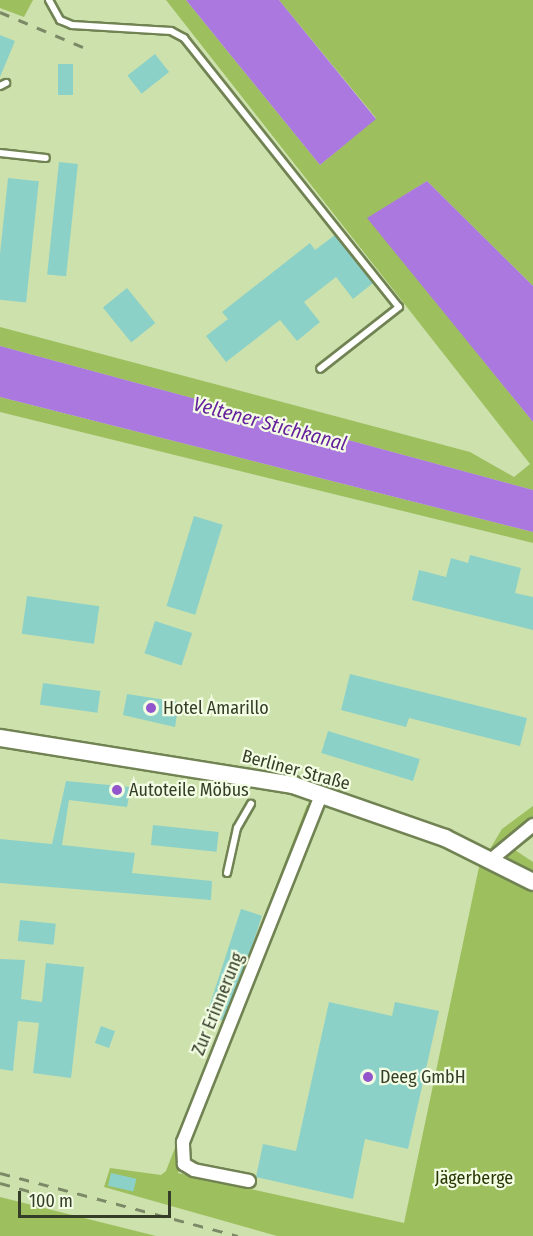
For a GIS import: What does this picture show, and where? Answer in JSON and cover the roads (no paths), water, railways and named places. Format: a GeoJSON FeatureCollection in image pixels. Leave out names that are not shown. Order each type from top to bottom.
{"type":"FeatureCollection","features":[{"type":"Feature","properties":{"kind":"main road","name":"Berliner Straße"},"geometry":{"type":"LineString","coordinates":[[0,738],[246,774],[321,796],[493,858],[533,882]]}},
{"type":"Feature","properties":{"kind":"street","name":"Zur Erinnerung"},"geometry":{"type":"LineString","coordinates":[[249,1181],[194,1170],[184,1164],[183,1142],[321,796]]}},
{"type":"Feature","properties":{"kind":"street"},"geometry":{"type":"LineString","coordinates":[[493,858],[533,825]]}},
{"type":"Feature","properties":{"kind":"lane"},"geometry":{"type":"LineString","coordinates":[[49,0],[60,20],[72,25],[171,31],[184,38],[399,307],[320,369]]}},
{"type":"Feature","properties":{"kind":"lane"},"geometry":{"type":"LineString","coordinates":[[0,153],[46,158]]}},
{"type":"Feature","properties":{"kind":"lane"},"geometry":{"type":"LineString","coordinates":[[227,873],[237,828],[251,804]]}},
{"type":"Feature","properties":{"kind":"water"},"geometry":{"type":"Polygon","coordinates":[[[186,0],[279,0],[376,119],[320,165],[186,0]]]}},
{"type":"Feature","properties":{"kind":"water"},"geometry":{"type":"Polygon","coordinates":[[[427,181],[533,286],[533,422],[367,218],[427,181]]]}},
{"type":"Feature","properties":{"kind":"water","name":"Veltener Stichkanal"},"geometry":{"type":"Polygon","coordinates":[[[0,346],[533,490],[533,532],[0,397],[0,346]]]}},
{"type":"Feature","properties":{"kind":"railway"},"geometry":{"type":"LineString","coordinates":[[0,12],[90,50]]}},
{"type":"Feature","properties":{"kind":"railway"},"geometry":{"type":"LineString","coordinates":[[0,1173],[238,1236]]}},
{"type":"Feature","properties":{"kind":"railway"},"geometry":{"type":"LineString","coordinates":[[0,1183],[43,1195]]}},
{"type":"Feature","properties":{"kind":"place","name":"Hotel Amarillo"},"geometry":{"type":"Point","coordinates":[151,708]}},
{"type":"Feature","properties":{"kind":"place","name":"Autoteile Möbus"},"geometry":{"type":"Point","coordinates":[117,790]}},
{"type":"Feature","properties":{"kind":"place","name":"Deeg GmbH"},"geometry":{"type":"Point","coordinates":[368,1077]}},
{"type":"Feature","properties":{"kind":"park label","name":"Jägerberge"},"geometry":{"type":"Point","coordinates":[474,1178]}}]}
